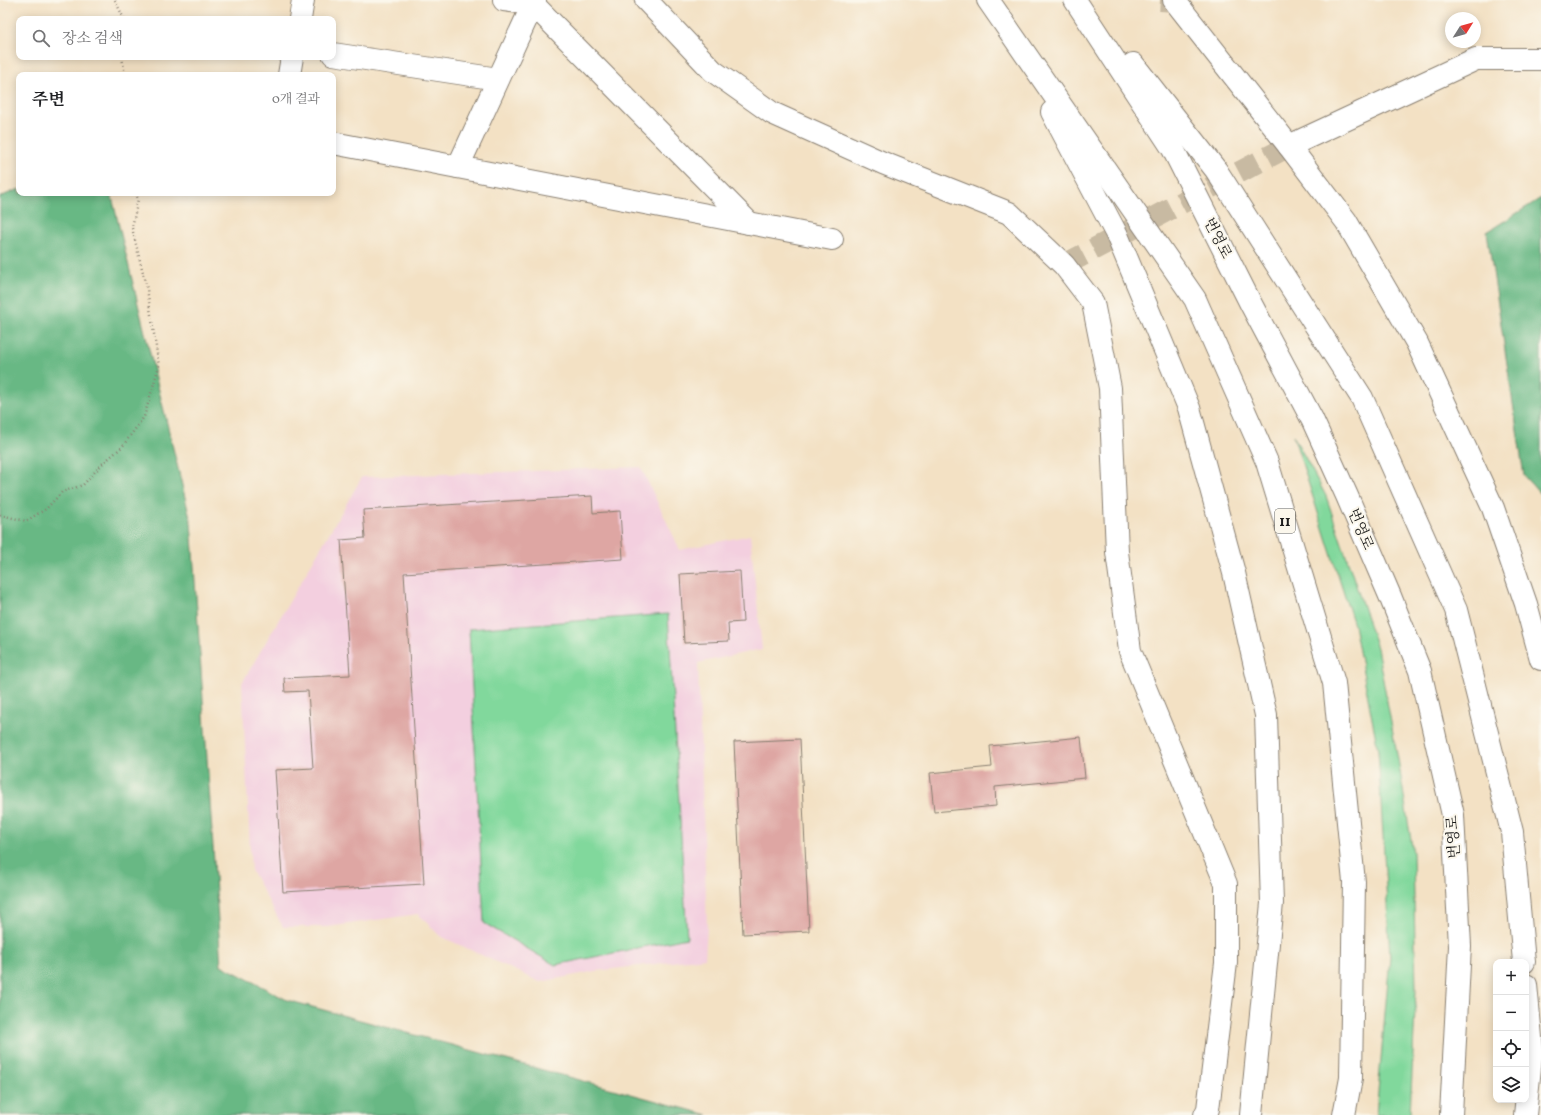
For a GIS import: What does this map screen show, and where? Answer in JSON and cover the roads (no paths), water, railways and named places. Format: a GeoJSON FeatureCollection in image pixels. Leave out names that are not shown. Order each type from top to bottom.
{"type":"FeatureCollection","features":[{"type":"Feature","properties":{"kind":"main road"},"geometry":{"type":"LineString","coordinates":[[300,16],[303,0]]}},
{"type":"Feature","properties":{"kind":"main road"},"geometry":{"type":"LineString","coordinates":[[504,0],[534,2],[749,223]]}},
{"type":"Feature","properties":{"kind":"main road"},"geometry":{"type":"LineString","coordinates":[[646,0],[713,71],[772,113],[883,163],[1009,213],[1064,265],[1093,303],[1110,388],[1117,552],[1130,652],[1226,884],[1226,963],[1208,1109],[1205,1115]]}},
{"type":"Feature","properties":{"kind":"main road","name":"11"},"geometry":{"type":"LineString","coordinates":[[988,0],[1003,19],[1195,299],[1267,462],[1334,683],[1354,882],[1351,1078],[1344,1115]]}},
{"type":"Feature","properties":{"kind":"main road","name":"번영로"},"geometry":{"type":"LineString","coordinates":[[1075,0],[1173,149],[1252,306],[1312,419],[1381,575],[1420,671],[1453,815],[1460,946],[1451,1115]]}},
{"type":"Feature","properties":{"kind":"main road"},"geometry":{"type":"LineString","coordinates":[[1082,0],[1216,170],[1362,398],[1456,610],[1512,832],[1524,959]]}},
{"type":"Feature","properties":{"kind":"main road"},"geometry":{"type":"LineString","coordinates":[[1174,0],[1346,221],[1417,343],[1493,508],[1526,604],[1541,659]]}},
{"type":"Feature","properties":{"kind":"main road"},"geometry":{"type":"LineString","coordinates":[[458,168],[534,2]]}},
{"type":"Feature","properties":{"kind":"main road","name":"11"},"geometry":{"type":"LineString","coordinates":[[1003,19],[1117,235],[1188,408],[1234,573],[1266,714],[1272,903],[1251,1115]]}},
{"type":"Feature","properties":{"kind":"main road"},"geometry":{"type":"LineString","coordinates":[[336,54],[498,80]]}},
{"type":"Feature","properties":{"kind":"main road"},"geometry":{"type":"LineString","coordinates":[[1289,146],[1476,59],[1541,59]]}},
{"type":"Feature","properties":{"kind":"main road"},"geometry":{"type":"LineString","coordinates":[[290,72],[292,60]]}},
{"type":"Feature","properties":{"kind":"main road"},"geometry":{"type":"LineString","coordinates":[[336,144],[832,239]]}},
{"type":"Feature","properties":{"kind":"main road"},"geometry":{"type":"LineString","coordinates":[[1525,1115],[1532,1048],[1527,995]]}},
{"type":"Feature","properties":{"kind":"tunnel"},"geometry":{"type":"LineString","coordinates":[[1160,0],[1175,1]]}},
{"type":"Feature","properties":{"kind":"tunnel"},"geometry":{"type":"LineString","coordinates":[[1064,265],[1289,146]]}}]}
